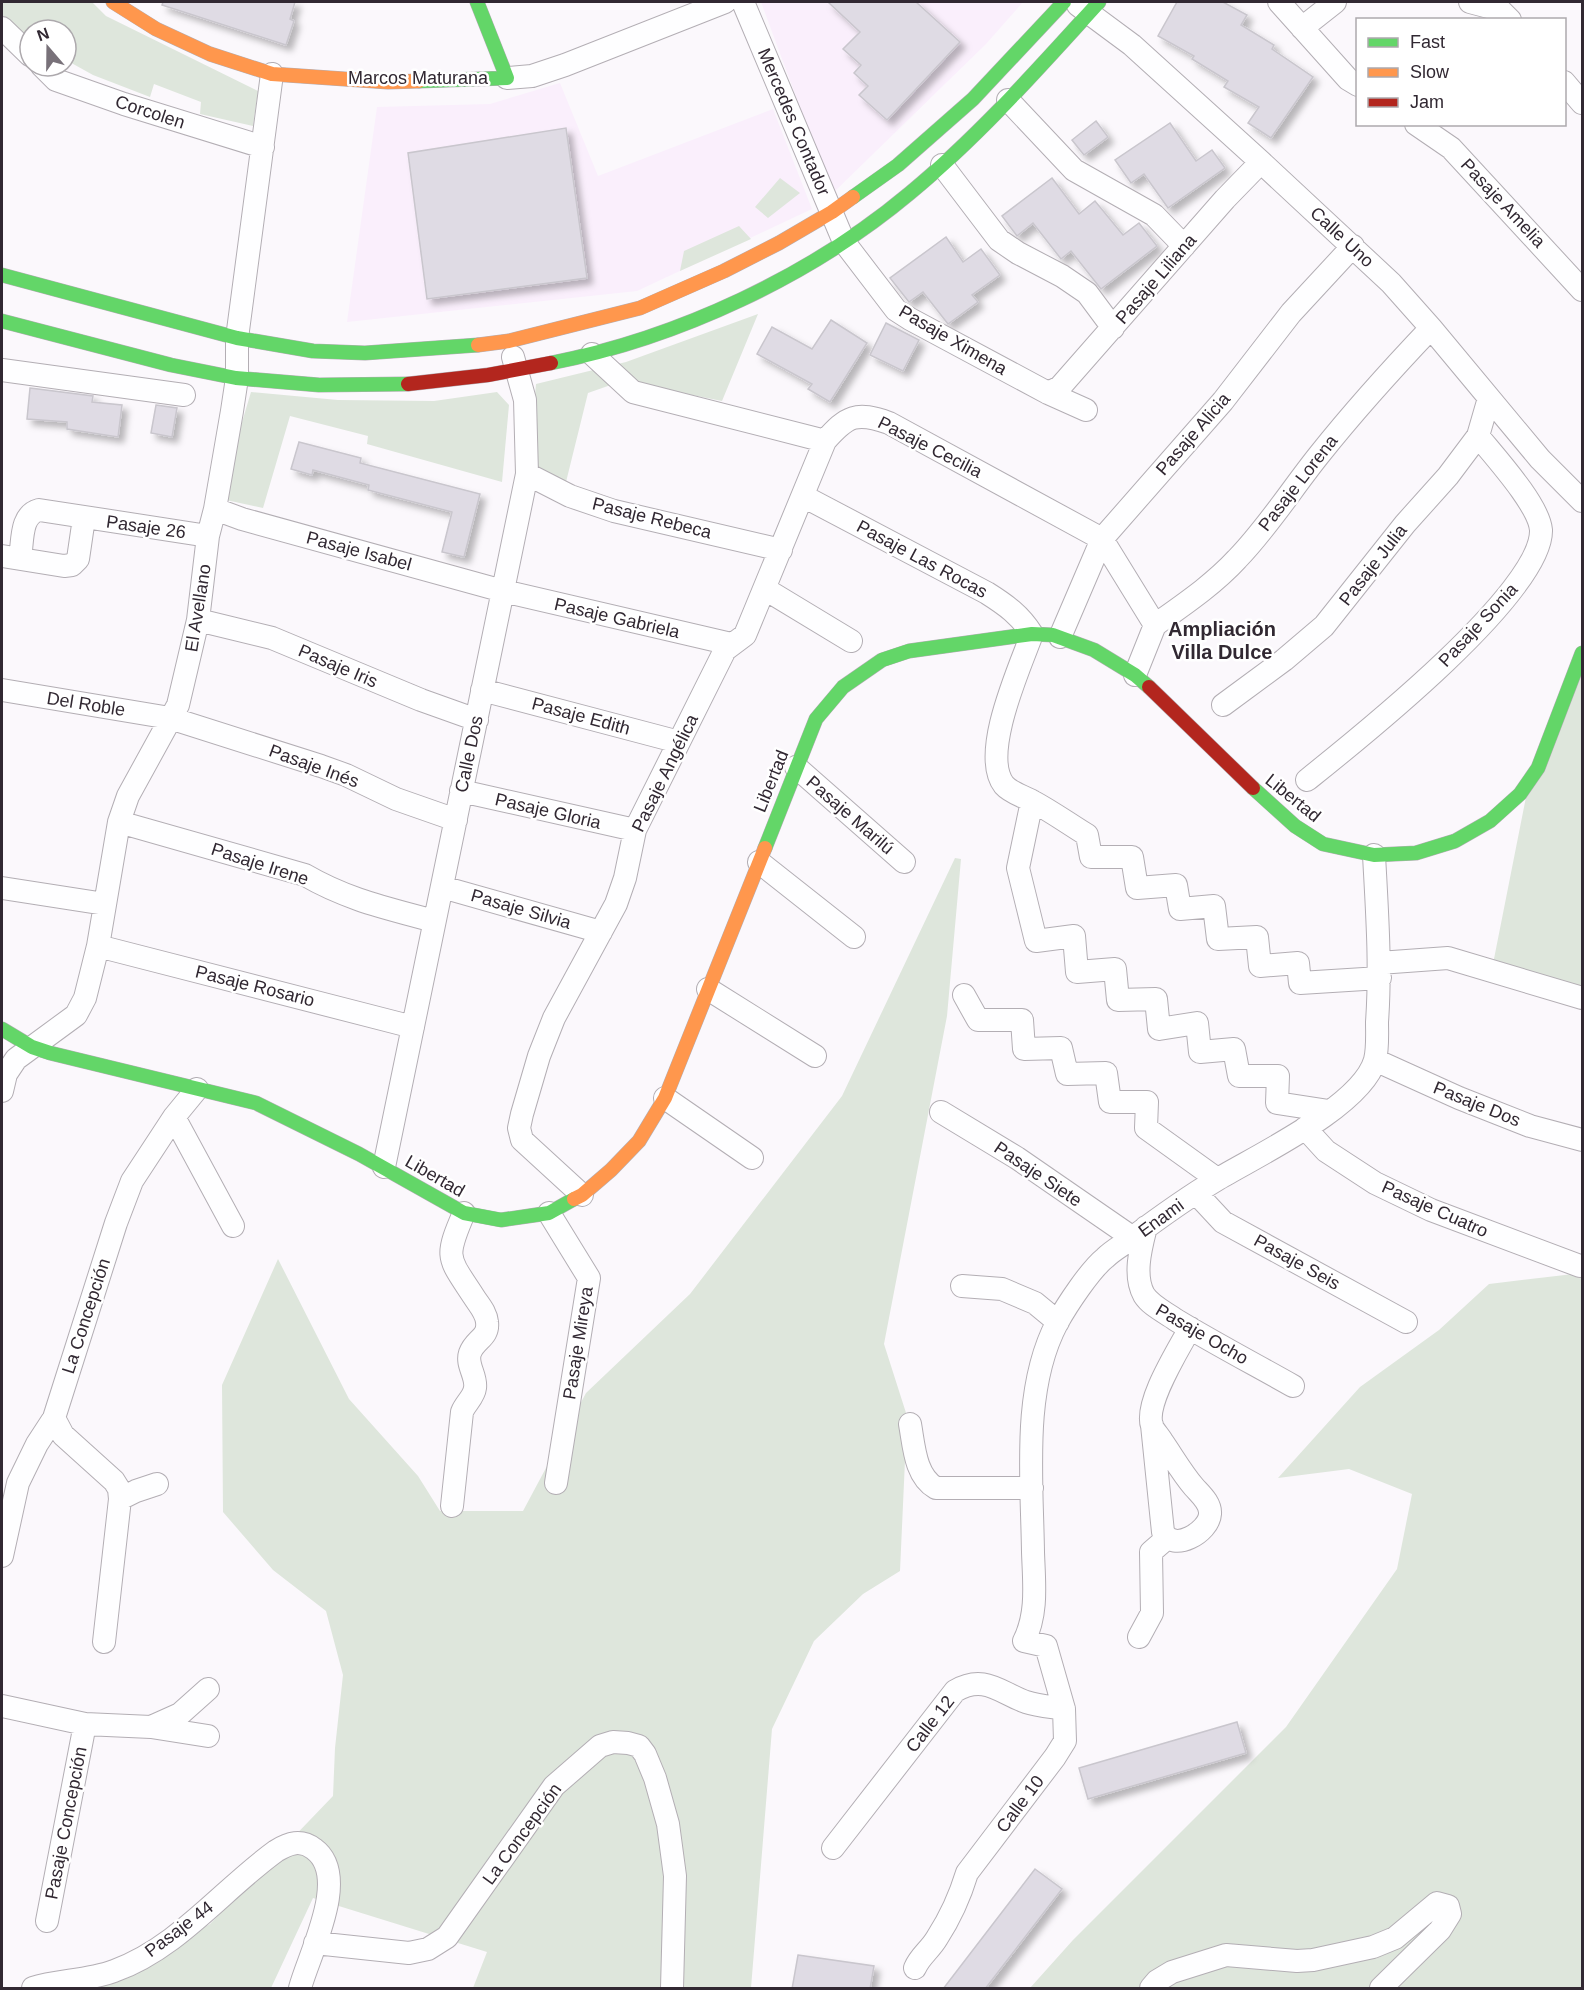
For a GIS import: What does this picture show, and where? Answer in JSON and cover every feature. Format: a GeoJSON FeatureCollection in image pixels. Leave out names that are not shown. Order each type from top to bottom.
{"type":"FeatureCollection","features":[{"type":"Feature","properties":{"kind":"street","name":"Marcos Maturana"},"geometry":{"type":"LineString","coordinates":[[113,2],[156,28],[210,54],[272,74],[388,82],[532,76],[725,2]]}},
{"type":"Feature","properties":{"kind":"street"},"geometry":{"type":"LineString","coordinates":[[477,2],[507,78]]}},
{"type":"Feature","properties":{"kind":"street","name":"Mercedes Contador"},"geometry":{"type":"LineString","coordinates":[[743,2],[844,242]]}},
{"type":"Feature","properties":{"kind":"street"},"geometry":{"type":"LineString","coordinates":[[2,275],[237,338],[313,351],[365,352],[474,346],[509,341],[640,308],[724,271],[832,212],[898,165],[973,99],[1064,2]]}},
{"type":"Feature","properties":{"kind":"street"},"geometry":{"type":"LineString","coordinates":[[1279,2],[1348,79],[1356,84]]}},
{"type":"Feature","properties":{"kind":"street"},"geometry":{"type":"LineString","coordinates":[[1302,28],[1335,2]]}},
{"type":"Feature","properties":{"kind":"street"},"geometry":{"type":"LineString","coordinates":[[1470,2],[1493,7],[1508,18]]}},
{"type":"Feature","properties":{"kind":"street"},"geometry":{"type":"LineString","coordinates":[[2,321],[198,372],[302,384],[367,386],[443,381],[517,372],[592,354],[701,319],[751,296],[819,258],[879,219],[942,165],[1008,100],[1087,6]]}},
{"type":"Feature","properties":{"kind":"street","name":"Calle Uno"},"geometry":{"type":"LineString","coordinates":[[1087,6],[1261,162],[1391,283],[1540,459],[1582,501]]}},
{"type":"Feature","properties":{"kind":"street"},"geometry":{"type":"LineString","coordinates":[[2,28],[18,43]]}},
{"type":"Feature","properties":{"kind":"street","name":"El Avellano"},"geometry":{"type":"LineString","coordinates":[[2,1091],[6,1074],[16,1059],[76,1015],[85,998],[98,946],[119,822],[128,796],[178,705],[189,666],[198,620],[208,536],[215,509],[237,378],[237,338],[272,74]]}},
{"type":"Feature","properties":{"kind":"street","name":"Corcolen"},"geometry":{"type":"LineString","coordinates":[[54,78],[124,104],[263,147]]}},
{"type":"Feature","properties":{"kind":"street"},"geometry":{"type":"LineString","coordinates":[[1566,84],[1582,103]]}},
{"type":"Feature","properties":{"kind":"street"},"geometry":{"type":"LineString","coordinates":[[1008,100],[1074,170],[1154,215],[1184,246]]}},
{"type":"Feature","properties":{"kind":"street","name":"Pasaje Amelia"},"geometry":{"type":"LineString","coordinates":[[1419,126],[1451,148],[1582,290]]}},
{"type":"Feature","properties":{"kind":"street","name":"Pasaje Liliana"},"geometry":{"type":"LineString","coordinates":[[1048,393],[1060,387],[1261,162]]}},
{"type":"Feature","properties":{"kind":"street"},"geometry":{"type":"LineString","coordinates":[[942,165],[999,240],[1087,293],[1113,328]]}},
{"type":"Feature","properties":{"kind":"street","name":"Pasaje Ximena"},"geometry":{"type":"LineString","coordinates":[[844,242],[896,310],[1048,393],[1086,410]]}},
{"type":"Feature","properties":{"kind":"street","name":"Pasaje Alicia"},"geometry":{"type":"LineString","coordinates":[[1060,638],[1102,540],[1223,401],[1291,313],[1353,246]]}},
{"type":"Feature","properties":{"kind":"street","name":"Pasaje Lorena"},"geometry":{"type":"LineString","coordinates":[[1155,625],[1201,592],[1237,560],[1359,406],[1431,328]]}},
{"type":"Feature","properties":{"kind":"street","name":"Calle Dos"},"geometry":{"type":"LineString","coordinates":[[384,1167],[527,474],[525,400],[509,341]]}},
{"type":"Feature","properties":{"kind":"street"},"geometry":{"type":"LineString","coordinates":[[592,354],[633,392],[825,441]]}},
{"type":"Feature","properties":{"kind":"street"},"geometry":{"type":"LineString","coordinates":[[2,370],[184,395]]}},
{"type":"Feature","properties":{"kind":"street","name":"Pasaje Julia"},"geometry":{"type":"LineString","coordinates":[[1222,705],[1284,660],[1324,626],[1405,525],[1448,476],[1478,436],[1489,398]]}},
{"type":"Feature","properties":{"kind":"street","name":"Pasaje Cecilia"},"geometry":{"type":"LineString","coordinates":[[825,441],[840,424],[851,419],[870,416],[889,423],[1102,540]]}},
{"type":"Feature","properties":{"kind":"street","name":"Pasaje Sonia"},"geometry":{"type":"LineString","coordinates":[[1307,780],[1411,694],[1461,646],[1515,587],[1537,552],[1541,529],[1533,507],[1478,436]]}},
{"type":"Feature","properties":{"kind":"street","name":"Pasaje Angélica"},"geometry":{"type":"LineString","coordinates":[[582,1195],[522,1140],[519,1128],[539,1056],[554,1018],[616,904],[625,878],[635,830],[725,650],[746,635],[825,441]]}},
{"type":"Feature","properties":{"kind":"street","name":"Pasaje Rebeca"},"geometry":{"type":"LineString","coordinates":[[527,474],[570,496],[614,511],[782,550]]}},
{"type":"Feature","properties":{"kind":"street","name":"Pasaje Las Rocas"},"geometry":{"type":"LineString","coordinates":[[803,496],[1009,606],[1024,621],[1032,634]]}},
{"type":"Feature","properties":{"kind":"street","name":"Pasaje Isabel"},"geometry":{"type":"LineString","coordinates":[[215,509],[242,519],[503,591]]}},
{"type":"Feature","properties":{"kind":"street","name":"Pasaje 26"},"geometry":{"type":"LineString","coordinates":[[84,518],[78,559],[72,565],[64,566],[11,557],[26,520],[31,512],[39,510],[208,536]]}},
{"type":"Feature","properties":{"kind":"street"},"geometry":{"type":"LineString","coordinates":[[1102,540],[1155,625],[1135,675]]}},
{"type":"Feature","properties":{"kind":"street"},"geometry":{"type":"LineString","coordinates":[[765,589],[850,641]]}},
{"type":"Feature","properties":{"kind":"street","name":"Pasaje Gabriela"},"geometry":{"type":"LineString","coordinates":[[503,591],[731,644]]}},
{"type":"Feature","properties":{"kind":"street","name":"Pasaje Iris"},"geometry":{"type":"LineString","coordinates":[[198,620],[272,638],[421,700],[477,720]]}},
{"type":"Feature","properties":{"kind":"street"},"geometry":{"type":"LineString","coordinates":[[1032,634],[1008,696],[998,735],[996,750],[999,773],[1004,784],[1012,792],[1032,801],[1087,835],[1091,857],[1132,857],[1137,888],[1176,885],[1179,909],[1214,906],[1218,939],[1257,938],[1260,966],[1298,963],[1300,983],[1448,958],[1582,998]]}},
{"type":"Feature","properties":{"kind":"street","name":"Libertad"},"geometry":{"type":"LineString","coordinates":[[2,1029],[32,1047],[50,1053],[266,1107],[384,1167],[464,1213],[501,1220],[549,1213],[582,1195],[611,1170],[639,1141],[665,1098],[816,719],[843,687],[882,660],[909,651],[1032,634],[1060,638],[1094,650],[1135,675],[1164,700],[1294,826],[1323,844],[1374,855],[1416,853],[1455,841],[1490,821],[1520,794],[1538,768],[1582,653]]}},
{"type":"Feature","properties":{"kind":"street","name":"Del Roble"},"geometry":{"type":"LineString","coordinates":[[2,690],[170,718]]}},
{"type":"Feature","properties":{"kind":"street","name":"Pasaje Edith"},"geometry":{"type":"LineString","coordinates":[[482,690],[680,742]]}},
{"type":"Feature","properties":{"kind":"street","name":"Pasaje Inés"},"geometry":{"type":"LineString","coordinates":[[170,718],[321,766],[346,775],[396,800],[456,820]]}},
{"type":"Feature","properties":{"kind":"street","name":"Pasaje Marilú"},"geometry":{"type":"LineString","coordinates":[[796,768],[904,862]]}},
{"type":"Feature","properties":{"kind":"street","name":"Pasaje Gloria"},"geometry":{"type":"LineString","coordinates":[[461,791],[635,830]]}},
{"type":"Feature","properties":{"kind":"street"},"geometry":{"type":"LineString","coordinates":[[1032,801],[1018,868],[1036,940],[1074,936],[1077,972],[1115,969],[1118,1000],[1156,999],[1159,1029],[1197,1023],[1200,1052],[1234,1049],[1239,1076],[1278,1076],[1276,1103],[1329,1112]]}},
{"type":"Feature","properties":{"kind":"street","name":"Pasaje Irene"},"geometry":{"type":"LineString","coordinates":[[119,822],[305,875],[332,891],[356,900],[435,921]]}},
{"type":"Feature","properties":{"kind":"street","name":"Enami"},"geometry":{"type":"LineString","coordinates":[[1024,1641],[1031,1627],[1035,1605],[1033,1412],[1037,1378],[1045,1350],[1058,1322],[1104,1258],[1217,1179],[1329,1112],[1353,1092],[1366,1076],[1375,1060],[1380,971],[1374,855]]}},
{"type":"Feature","properties":{"kind":"street"},"geometry":{"type":"LineString","coordinates":[[759,862],[854,937]]}},
{"type":"Feature","properties":{"kind":"street","name":"Pasaje Silvia"},"geometry":{"type":"LineString","coordinates":[[442,886],[601,932]]}},
{"type":"Feature","properties":{"kind":"street"},"geometry":{"type":"LineString","coordinates":[[2,888],[105,904]]}},
{"type":"Feature","properties":{"kind":"street","name":"Pasaje Rosario"},"geometry":{"type":"LineString","coordinates":[[98,946],[413,1027]]}},
{"type":"Feature","properties":{"kind":"street"},"geometry":{"type":"LineString","coordinates":[[708,989],[815,1056]]}},
{"type":"Feature","properties":{"kind":"street"},"geometry":{"type":"LineString","coordinates":[[964,995],[978,1020],[1022,1020],[1024,1049],[1061,1048],[1067,1074],[1106,1073],[1110,1102],[1147,1102],[1146,1128],[1217,1179]]}},
{"type":"Feature","properties":{"kind":"street","name":"Pasaje Dos"},"geometry":{"type":"LineString","coordinates":[[1375,1060],[1459,1098],[1530,1126],[1582,1140]]}},
{"type":"Feature","properties":{"kind":"street","name":"La Concepción"},"geometry":{"type":"LineString","coordinates":[[2,1556],[18,1484],[37,1444],[54,1418],[116,1223],[132,1181],[174,1117],[197,1089]]}},
{"type":"Feature","properties":{"kind":"street"},"geometry":{"type":"LineString","coordinates":[[665,1098],[752,1158]]}},
{"type":"Feature","properties":{"kind":"street","name":"Pasaje Siete"},"geometry":{"type":"LineString","coordinates":[[941,1112],[1139,1232]]}},
{"type":"Feature","properties":{"kind":"street"},"geometry":{"type":"LineString","coordinates":[[174,1117],[233,1226]]}},
{"type":"Feature","properties":{"kind":"street","name":"Pasaje Cuatro"},"geometry":{"type":"LineString","coordinates":[[1305,1128],[1326,1151],[1375,1183],[1431,1210],[1580,1266]]}},
{"type":"Feature","properties":{"kind":"street","name":"Pasaje Seis"},"geometry":{"type":"LineString","coordinates":[[1196,1193],[1223,1222],[1406,1322]]}},
{"type":"Feature","properties":{"kind":"street"},"geometry":{"type":"LineString","coordinates":[[452,1506],[462,1412],[476,1387],[475,1377],[469,1364],[469,1354],[486,1334],[487,1328],[484,1311],[452,1263],[450,1252],[453,1238],[464,1213]]}},
{"type":"Feature","properties":{"kind":"street","name":"Pasaje Mireya"},"geometry":{"type":"LineString","coordinates":[[549,1213],[589,1278],[556,1483]]}},
{"type":"Feature","properties":{"kind":"street","name":"Pasaje Ocho"},"geometry":{"type":"LineString","coordinates":[[1139,1232],[1139,1269],[1143,1293],[1150,1303],[1293,1386]]}},
{"type":"Feature","properties":{"kind":"street"},"geometry":{"type":"LineString","coordinates":[[962,1286],[1002,1288],[1035,1303],[1058,1322]]}},
{"type":"Feature","properties":{"kind":"street"},"geometry":{"type":"LineString","coordinates":[[1152,1425],[1210,1510],[1207,1524],[1188,1539],[1171,1542],[1166,1539],[1160,1520],[1152,1425],[1153,1404],[1160,1384],[1190,1328]]}},
{"type":"Feature","properties":{"kind":"street"},"geometry":{"type":"LineString","coordinates":[[54,1418],[63,1435],[114,1481],[120,1499],[104,1642]]}},
{"type":"Feature","properties":{"kind":"street"},"geometry":{"type":"LineString","coordinates":[[910,1424],[915,1454],[922,1475],[927,1483],[936,1488],[1032,1488]]}},
{"type":"Feature","properties":{"kind":"street"},"geometry":{"type":"LineString","coordinates":[[120,1499],[157,1484]]}},
{"type":"Feature","properties":{"kind":"street"},"geometry":{"type":"LineString","coordinates":[[1139,1637],[1152,1613],[1151,1552],[1166,1539]]}},
{"type":"Feature","properties":{"kind":"street","name":"Calle 10"},"geometry":{"type":"LineString","coordinates":[[915,1968],[920,1957],[936,1941],[950,1915],[967,1873],[1065,1741],[1064,1709],[1046,1646],[1024,1641]]}},
{"type":"Feature","properties":{"kind":"street","name":"Calle 12"},"geometry":{"type":"LineString","coordinates":[[833,1848],[955,1691],[970,1683],[981,1683],[1028,1702],[1064,1709]]}},
{"type":"Feature","properties":{"kind":"street"},"geometry":{"type":"LineString","coordinates":[[151,1727],[180,1714],[208,1689]]}},
{"type":"Feature","properties":{"kind":"street"},"geometry":{"type":"LineString","coordinates":[[2,1706],[85,1724],[151,1727],[208,1736]]}},
{"type":"Feature","properties":{"kind":"street","name":"Pasaje Concepción"},"geometry":{"type":"LineString","coordinates":[[47,1921],[85,1724]]}},
{"type":"Feature","properties":{"kind":"street","name":"La Concepción"},"geometry":{"type":"LineString","coordinates":[[315,1943],[409,1953],[428,1949],[438,1943],[447,1937],[554,1786],[600,1746],[613,1742],[628,1743],[639,1746],[645,1754],[656,1778],[668,1824],[675,1876],[672,1989]]}},
{"type":"Feature","properties":{"kind":"street","name":"Pasaje 44"},"geometry":{"type":"LineString","coordinates":[[33,1989],[93,1977],[132,1964],[163,1946],[276,1851],[289,1844],[301,1842],[314,1848],[327,1867],[330,1889],[315,1943]]}},
{"type":"Feature","properties":{"kind":"street"},"geometry":{"type":"LineString","coordinates":[[1151,1989],[1157,1981],[1172,1972],[1226,1955],[1297,1961],[1313,1960],[1373,1947],[1395,1938],[1437,1903],[1448,1906],[1450,1914],[1440,1930],[1381,1989]]}},
{"type":"Feature","properties":{"kind":"street"},"geometry":{"type":"LineString","coordinates":[[300,1989],[315,1943]]}},
{"type":"Feature","properties":{"kind":"shaded area"},"geometry":{"type":"Polygon","coordinates":[[[2,2],[92,2],[106,16],[258,91],[253,126],[200,114],[201,102],[154,84],[150,97],[93,75],[78,67],[78,18],[18,18],[18,28],[2,15],[2,2]]]}},
{"type":"Feature","properties":{"kind":"shaded area"},"geometry":{"type":"Polygon","coordinates":[[[761,2],[1023,2],[986,44],[832,194],[761,2]]]}},
{"type":"Feature","properties":{"kind":"shaded area"},"geometry":{"type":"Polygon","coordinates":[[[560,83],[598,176],[773,109],[812,209],[637,291],[347,322],[377,107],[490,104],[560,83]]]}},
{"type":"Feature","properties":{"kind":"shaded area"},"geometry":{"type":"Polygon","coordinates":[[[780,178],[800,193],[768,218],[755,207],[780,178]]]}},
{"type":"Feature","properties":{"kind":"shaded area"},"geometry":{"type":"Polygon","coordinates":[[[739,226],[751,239],[680,271],[684,251],[739,226]]]}},
{"type":"Feature","properties":{"kind":"shaded area"},"geometry":{"type":"Polygon","coordinates":[[[758,314],[722,401],[622,381],[588,393],[566,482],[528,473],[536,384],[626,362],[758,314]]]}},
{"type":"Feature","properties":{"kind":"shaded area"},"geometry":{"type":"Polygon","coordinates":[[[251,392],[338,400],[434,401],[497,392],[509,405],[502,482],[367,444],[368,436],[290,416],[263,508],[226,500],[234,449],[251,392]]]}},
{"type":"Feature","properties":{"kind":"shaded area"},"geometry":{"type":"Polygon","coordinates":[[[1582,655],[1582,994],[1491,974],[1527,792],[1582,655]]]}},
{"type":"Feature","properties":{"kind":"shaded area"},"geometry":{"type":"Polygon","coordinates":[[[955,858],[961,859],[947,1016],[884,1344],[907,1416],[900,1571],[863,1594],[814,1641],[772,1729],[751,1988],[473,1988],[487,1952],[313,1898],[271,1988],[68,1988],[113,1972],[210,1924],[333,1796],[335,1748],[343,1675],[326,1611],[273,1570],[223,1512],[222,1385],[278,1259],[349,1399],[418,1476],[440,1511],[523,1511],[586,1393],[690,1294],[842,1096],[955,858]]]}},
{"type":"Feature","properties":{"kind":"shaded area"},"geometry":{"type":"Polygon","coordinates":[[[1582,1273],[1582,1988],[1030,1988],[1073,1940],[1286,1727],[1397,1569],[1412,1494],[1349,1469],[1278,1478],[1360,1387],[1439,1330],[1489,1284],[1582,1273]]]}},
{"type":"Feature","properties":{"kind":"building"},"geometry":{"type":"Polygon","coordinates":[[[163,2],[295,2],[290,19],[294,21],[286,45],[162,5],[163,2]]]}},
{"type":"Feature","properties":{"kind":"building"},"geometry":{"type":"Polygon","coordinates":[[[828,2],[916,2],[960,42],[887,120],[859,95],[868,86],[854,73],[861,65],[843,49],[860,32],[828,2]]]}},
{"type":"Feature","properties":{"kind":"building"},"geometry":{"type":"Polygon","coordinates":[[[1177,2],[1223,2],[1247,15],[1241,25],[1274,45],[1272,49],[1313,77],[1271,138],[1248,123],[1259,107],[1224,87],[1228,81],[1192,59],[1194,56],[1158,36],[1177,2]]]}},
{"type":"Feature","properties":{"kind":"building"},"geometry":{"type":"Polygon","coordinates":[[[1096,121],[1108,137],[1084,155],[1072,140],[1096,121]]]}},
{"type":"Feature","properties":{"kind":"building"},"geometry":{"type":"Polygon","coordinates":[[[1170,123],[1196,161],[1212,150],[1225,168],[1168,208],[1144,174],[1131,183],[1115,160],[1170,123]]]}},
{"type":"Feature","properties":{"kind":"building"},"geometry":{"type":"Polygon","coordinates":[[[566,128],[587,278],[427,299],[408,153],[566,128]]]}},
{"type":"Feature","properties":{"kind":"building"},"geometry":{"type":"Polygon","coordinates":[[[1052,178],[1079,214],[1095,201],[1123,235],[1139,223],[1157,246],[1101,289],[1071,251],[1061,259],[1033,223],[1017,236],[1002,216],[1052,178]]]}},
{"type":"Feature","properties":{"kind":"building"},"geometry":{"type":"Polygon","coordinates":[[[946,237],[963,262],[981,249],[1000,275],[972,295],[978,302],[948,324],[923,292],[909,302],[890,278],[946,237]]]}},
{"type":"Feature","properties":{"kind":"building"},"geometry":{"type":"Polygon","coordinates":[[[831,320],[867,343],[830,402],[808,389],[812,384],[757,354],[772,327],[812,349],[831,320]]]}},
{"type":"Feature","properties":{"kind":"building"},"geometry":{"type":"Polygon","coordinates":[[[886,323],[919,340],[903,371],[870,355],[886,323]]]}},
{"type":"Feature","properties":{"kind":"building"},"geometry":{"type":"Polygon","coordinates":[[[30,388],[93,396],[92,402],[122,405],[118,437],[67,429],[67,422],[27,419],[30,388]]]}},
{"type":"Feature","properties":{"kind":"building"},"geometry":{"type":"Polygon","coordinates":[[[156,405],[177,408],[172,437],[151,433],[156,405]]]}},
{"type":"Feature","properties":{"kind":"building"},"geometry":{"type":"Polygon","coordinates":[[[299,442],[361,458],[360,463],[480,494],[464,557],[442,552],[452,512],[368,490],[369,485],[313,470],[312,475],[291,469],[299,442]]]}},
{"type":"Feature","properties":{"kind":"building"},"geometry":{"type":"Polygon","coordinates":[[[1237,1722],[1246,1753],[1088,1799],[1079,1768],[1237,1722]]]}},
{"type":"Feature","properties":{"kind":"building"},"geometry":{"type":"Polygon","coordinates":[[[1035,1869],[1062,1889],[985,1989],[943,1989],[1035,1869]]]}},
{"type":"Feature","properties":{"kind":"building"},"geometry":{"type":"Polygon","coordinates":[[[798,1955],[874,1966],[870,1989],[792,1989],[798,1955]]]}},
{"type":"Feature","properties":{"kind":"traffic: fast"},"geometry":{"type":"LineString","coordinates":[[419,81],[507,78],[477,2]]}},
{"type":"Feature","properties":{"kind":"traffic: fast"},"geometry":{"type":"LineString","coordinates":[[853,197],[898,165],[973,99],[1064,2]]}},
{"type":"Feature","properties":{"kind":"traffic: fast"},"geometry":{"type":"LineString","coordinates":[[551,363],[647,338],[694,320],[741,300],[830,251],[910,193],[960,148],[1008,101],[1099,2]]}},
{"type":"Feature","properties":{"kind":"traffic: fast"},"geometry":{"type":"LineString","coordinates":[[2,275],[237,338],[313,351],[365,353],[478,345]]}},
{"type":"Feature","properties":{"kind":"traffic: fast"},"geometry":{"type":"LineString","coordinates":[[2,321],[171,365],[236,378],[319,385],[408,384]]}},
{"type":"Feature","properties":{"kind":"traffic: fast"},"geometry":{"type":"LineString","coordinates":[[765,848],[816,719],[843,687],[882,660],[909,651],[1032,634],[1053,635],[1094,650],[1135,675],[1149,687]]}},
{"type":"Feature","properties":{"kind":"traffic: fast"},"geometry":{"type":"LineString","coordinates":[[1253,788],[1295,826],[1323,844],[1374,855],[1416,853],[1455,841],[1490,821],[1520,794],[1538,768],[1582,653]]}},
{"type":"Feature","properties":{"kind":"traffic: fast"},"geometry":{"type":"LineString","coordinates":[[2,1029],[32,1047],[50,1053],[256,1103],[359,1154],[464,1213],[501,1220],[549,1213],[574,1199]]}},
{"type":"Feature","properties":{"kind":"traffic: slow"},"geometry":{"type":"LineString","coordinates":[[113,2],[156,29],[210,54],[272,74],[388,82],[419,81]]}},
{"type":"Feature","properties":{"kind":"traffic: slow"},"geometry":{"type":"LineString","coordinates":[[478,345],[509,341],[640,308],[724,271],[779,243],[853,197]]}},
{"type":"Feature","properties":{"kind":"traffic: slow"},"geometry":{"type":"LineString","coordinates":[[574,1199],[611,1170],[639,1141],[665,1098],[765,848]]}},
{"type":"Feature","properties":{"kind":"traffic: jam"},"geometry":{"type":"LineString","coordinates":[[408,384],[488,375],[551,363]]}},
{"type":"Feature","properties":{"kind":"traffic: jam"},"geometry":{"type":"LineString","coordinates":[[1149,687],[1253,788]]}},
{"type":"Feature","properties":{"kind":"district","name":"Ampliación Villa Dulce"},"geometry":{"type":"Point","coordinates":[1222,640]}}]}
